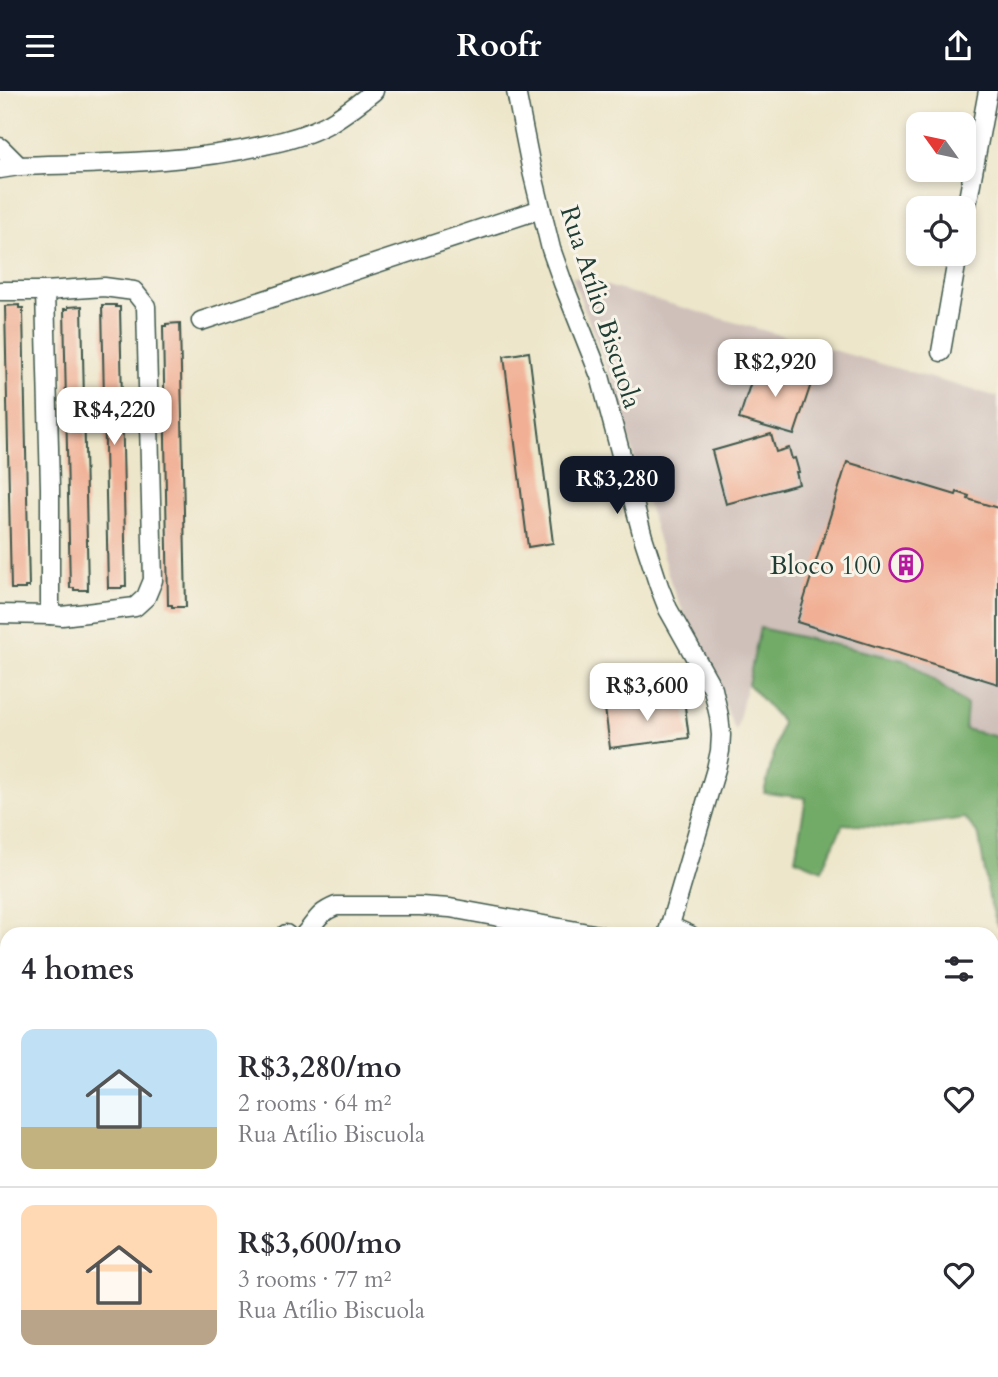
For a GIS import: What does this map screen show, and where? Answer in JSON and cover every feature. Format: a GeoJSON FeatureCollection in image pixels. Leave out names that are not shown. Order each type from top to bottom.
{"type":"FeatureCollection","features":[{"type":"Feature","properties":{"kind":"street"},"geometry":{"type":"LineString","coordinates":[[0,169],[140,162],[231,153],[290,139],[325,126],[374,91]]}},
{"type":"Feature","properties":{"kind":"street","name":"Rua Atílio Biscuola"},"geometry":{"type":"LineString","coordinates":[[516,91],[551,249],[600,376],[659,586],[668,609],[713,689],[719,716],[720,751],[716,769],[669,927]]}},
{"type":"Feature","properties":{"kind":"street"},"geometry":{"type":"LineString","coordinates":[[969,196],[988,91]]}},
{"type":"Feature","properties":{"kind":"street"},"geometry":{"type":"LineString","coordinates":[[0,148],[19,166]]}},
{"type":"Feature","properties":{"kind":"street"},"geometry":{"type":"LineString","coordinates":[[201,321],[541,209]]}},
{"type":"Feature","properties":{"kind":"street"},"geometry":{"type":"LineString","coordinates":[[941,352],[956,266]]}},
{"type":"Feature","properties":{"kind":"street"},"geometry":{"type":"LineString","coordinates":[[0,291],[104,287],[134,291],[146,306],[153,580],[146,597],[135,607],[62,616],[0,614]]}},
{"type":"Feature","properties":{"kind":"street"},"geometry":{"type":"LineString","coordinates":[[45,291],[50,615]]}},
{"type":"Feature","properties":{"kind":"street"},"geometry":{"type":"LineString","coordinates":[[310,927],[318,916],[336,906],[450,908],[555,927]]}},
{"type":"Feature","properties":{"kind":"shaded area"},"geometry":{"type":"Polygon","coordinates":[[[572,276],[998,397],[998,737],[964,728],[760,629],[736,732],[671,584],[614,388],[572,276]]]}},
{"type":"Feature","properties":{"kind":"green space"},"geometry":{"type":"Polygon","coordinates":[[[760,628],[907,661],[967,705],[965,729],[998,737],[998,927],[989,898],[979,836],[965,818],[895,828],[843,824],[822,870],[795,859],[806,798],[764,793],[782,722],[748,684],[760,628]]]}},
{"type":"Feature","properties":{"kind":"building"},"geometry":{"type":"Polygon","coordinates":[[[19,305],[19,308],[23,308],[29,587],[11,589],[5,306],[19,305]]]}},
{"type":"Feature","properties":{"kind":"building"},"geometry":{"type":"Polygon","coordinates":[[[102,305],[120,307],[126,586],[122,588],[108,588],[102,305]]]}},
{"type":"Feature","properties":{"kind":"building"},"geometry":{"type":"Polygon","coordinates":[[[82,306],[88,590],[74,590],[70,588],[64,309],[82,306]]]}},
{"type":"Feature","properties":{"kind":"building"},"geometry":{"type":"Polygon","coordinates":[[[180,323],[186,607],[172,607],[168,605],[163,326],[180,323]]]}},
{"type":"Feature","properties":{"kind":"building"},"geometry":{"type":"Polygon","coordinates":[[[529,352],[553,543],[528,547],[504,356],[529,352]]]}},
{"type":"Feature","properties":{"kind":"building"},"geometry":{"type":"Polygon","coordinates":[[[757,363],[812,381],[794,435],[739,419],[757,363]]]}},
{"type":"Feature","properties":{"kind":"building"},"geometry":{"type":"Polygon","coordinates":[[[771,434],[776,452],[789,448],[792,459],[795,458],[799,484],[726,504],[712,451],[771,434]]]}},
{"type":"Feature","properties":{"kind":"building","name":"Bloco 100"},"geometry":{"type":"Polygon","coordinates":[[[847,462],[956,495],[957,492],[969,496],[968,499],[998,508],[998,684],[797,622],[847,462]]]}},
{"type":"Feature","properties":{"kind":"building"},"geometry":{"type":"Polygon","coordinates":[[[684,699],[689,738],[610,748],[605,708],[684,699]]]}},
{"type":"Feature","properties":{"kind":"place","name":"Bloco 100"},"geometry":{"type":"Point","coordinates":[906,565]}}]}
